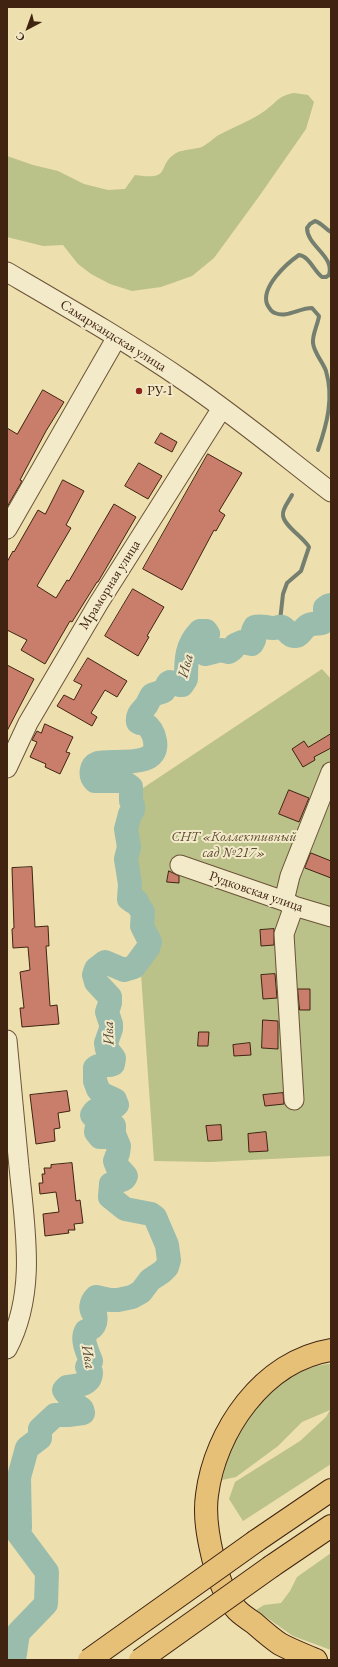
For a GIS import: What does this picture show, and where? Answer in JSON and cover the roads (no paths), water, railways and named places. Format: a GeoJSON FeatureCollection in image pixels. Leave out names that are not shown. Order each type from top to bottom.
{"type":"FeatureCollection","features":[{"type":"Feature","properties":{"kind":"main road"},"geometry":{"type":"LineString","coordinates":[[316,1660],[280,1644],[237,1610],[225,1590],[216,1569],[206,1524],[206,1496],[210,1474],[218,1450],[229,1426],[258,1390],[274,1376],[300,1360],[331,1350]]}},
{"type":"Feature","properties":{"kind":"main road"},"geometry":{"type":"LineString","coordinates":[[300,1360],[318,1357],[331,1357]]}},
{"type":"Feature","properties":{"kind":"main road"},"geometry":{"type":"LineString","coordinates":[[89,1660],[256,1541],[331,1490]]}},
{"type":"Feature","properties":{"kind":"main road"},"geometry":{"type":"LineString","coordinates":[[140,1660],[331,1526]]}},
{"type":"Feature","properties":{"kind":"street","name":"Самаркандская улица"},"geometry":{"type":"LineString","coordinates":[[7,272],[117,337],[186,382],[331,492]]}},
{"type":"Feature","properties":{"kind":"street"},"geometry":{"type":"LineString","coordinates":[[7,529],[117,337]]}},
{"type":"Feature","properties":{"kind":"street","name":"Мраморная улица"},"geometry":{"type":"LineString","coordinates":[[7,768],[28,723],[98,604],[222,408]]}},
{"type":"Feature","properties":{"kind":"street"},"geometry":{"type":"LineString","coordinates":[[294,1100],[284,934],[289,904],[290,876],[331,772]]}},
{"type":"Feature","properties":{"kind":"street","name":"Рудковская улица"},"geometry":{"type":"LineString","coordinates":[[180,865],[289,904],[331,917]]}},
{"type":"Feature","properties":{"kind":"street"},"geometry":{"type":"LineString","coordinates":[[7,1040],[27,1258],[22,1305],[14,1335],[7,1349]]}},
{"type":"Feature","properties":{"kind":"waterway"},"geometry":{"type":"LineString","coordinates":[[318,450],[327,421],[329,401],[326,371],[313,343],[313,337],[319,316],[312,308],[302,309],[289,314],[275,313],[271,311],[267,304],[266,297],[271,283],[276,276],[299,255],[306,258],[322,277],[329,275],[330,268],[328,262],[311,240],[307,228],[315,221],[331,232]]}},
{"type":"Feature","properties":{"kind":"waterway"},"geometry":{"type":"LineString","coordinates":[[276,628],[280,621],[283,594],[287,583],[301,571],[309,547],[284,519],[284,510],[292,495]]}},
{"type":"Feature","properties":{"kind":"waterway","name":"Ива"},"geometry":{"type":"LineString","coordinates":[[14,1660],[18,1633],[46,1604],[47,1572],[18,1533],[20,1528],[19,1477],[27,1448],[40,1438],[40,1429],[55,1415],[83,1413],[82,1409],[75,1404],[64,1390],[67,1387],[83,1384],[89,1380],[91,1372],[87,1367],[91,1361],[84,1338],[86,1331],[93,1327],[96,1320],[95,1314],[91,1308],[94,1299],[96,1297],[118,1300],[132,1297],[141,1292],[150,1280],[162,1272],[167,1267],[169,1260],[167,1245],[155,1217],[151,1214],[125,1209],[110,1197],[111,1184],[124,1179],[126,1176],[117,1166],[115,1161],[119,1146],[114,1134],[114,1126],[110,1127],[105,1137],[100,1137],[96,1132],[98,1121],[92,1115],[95,1111],[112,1109],[117,1105],[115,1100],[102,1094],[95,1081],[95,1068],[113,1064],[114,1058],[107,1049],[106,1043],[111,1029],[107,1012],[110,997],[96,982],[94,975],[96,969],[105,962],[124,970],[134,967],[148,948],[150,942],[142,926],[143,912],[137,901],[133,902],[129,899],[130,884],[126,859],[129,847],[126,829],[130,814],[133,810],[131,801],[131,787],[123,781],[95,781],[93,779],[92,769],[93,766],[98,763],[143,760],[150,756],[155,750],[155,741],[151,731],[144,723],[138,722],[139,715],[152,695],[164,691],[168,683],[170,682],[182,685],[186,679],[189,647],[195,636],[200,631],[206,631],[208,634],[201,647],[205,654],[221,650],[229,652],[235,645],[242,642],[252,644],[254,640],[253,632],[255,627],[281,627],[291,635],[297,636],[309,625],[322,623],[325,618],[325,608],[331,605]]}},
{"type":"Feature","properties":{"kind":"place","name":"РУ-1"},"geometry":{"type":"Point","coordinates":[139,391]}},
{"type":"Feature","properties":{"kind":"park label","name":"СНТ «Коллективный сад №217»"},"geometry":{"type":"Point","coordinates":[234,846]}}]}
